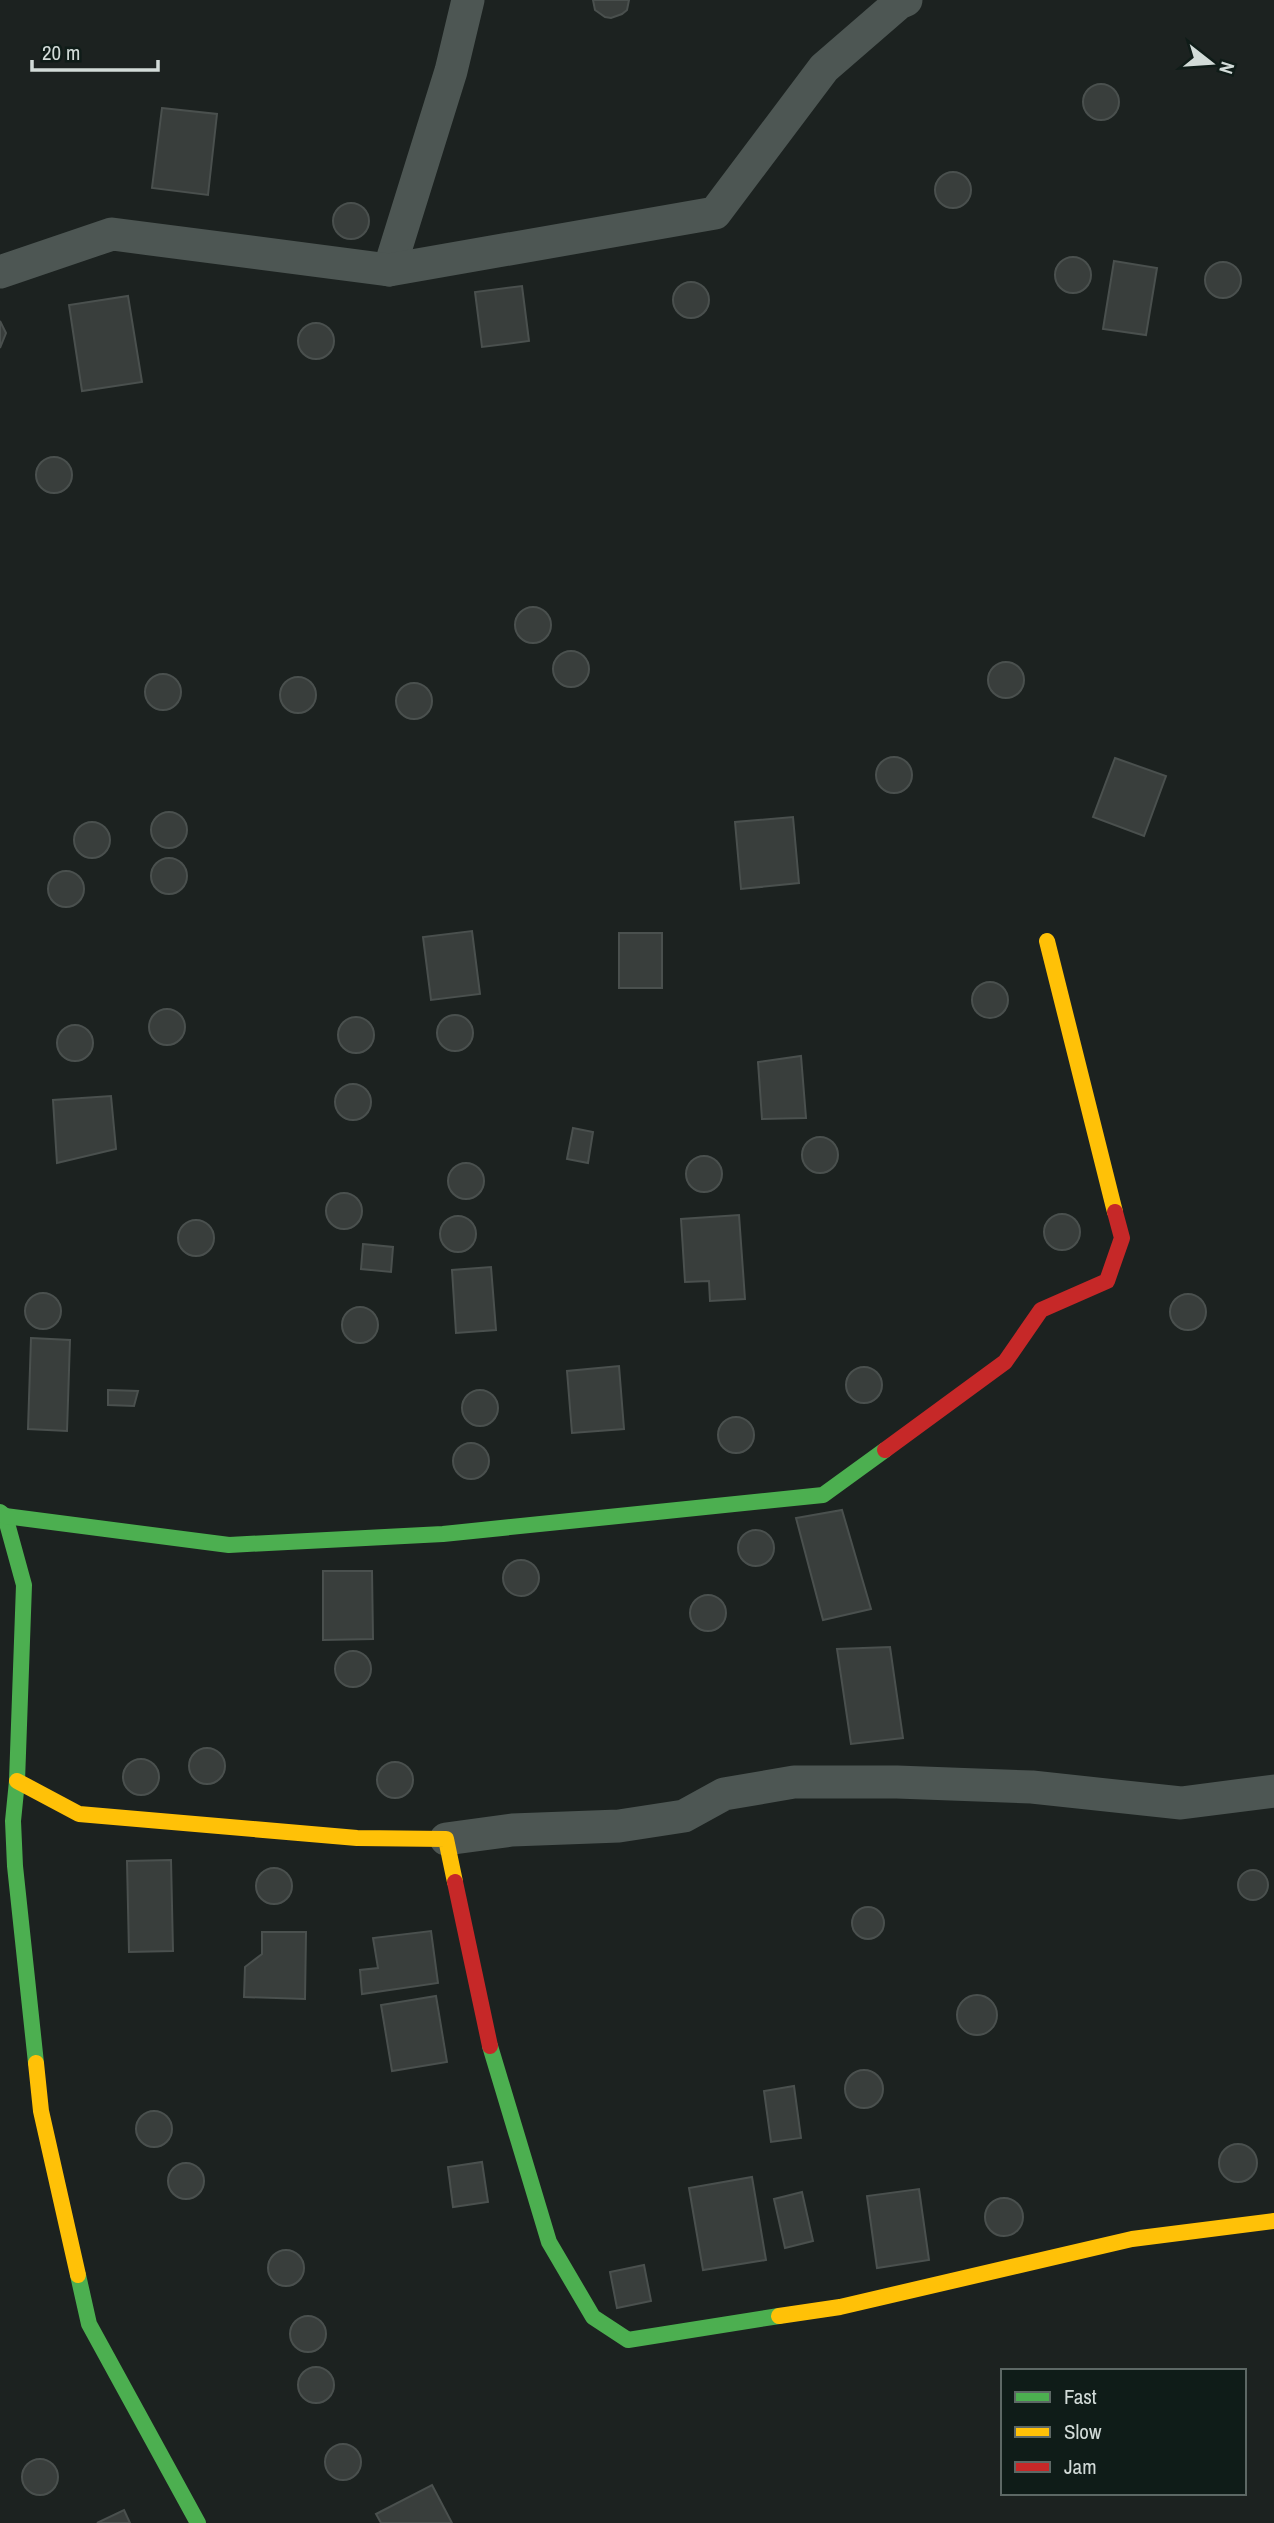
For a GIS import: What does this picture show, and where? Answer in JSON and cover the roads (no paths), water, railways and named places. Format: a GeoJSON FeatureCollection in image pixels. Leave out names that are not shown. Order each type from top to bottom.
{"type":"FeatureCollection","features":[{"type":"Feature","properties":{"kind":"street"},"geometry":{"type":"LineString","coordinates":[[389,270],[451,71],[468,0]]}},
{"type":"Feature","properties":{"kind":"street"},"geometry":{"type":"LineString","coordinates":[[0,272],[112,234],[389,270],[715,213],[824,68],[899,3],[906,0]]}},
{"type":"Feature","properties":{"kind":"street"},"geometry":{"type":"LineString","coordinates":[[198,2523],[89,2324],[41,2111],[15,1866],[13,1821],[17,1781],[11,1642],[24,1585],[3,1514],[229,1545],[443,1534],[824,1495],[1005,1362],[1041,1310],[1107,1281],[1122,1238],[1047,940]]}},
{"type":"Feature","properties":{"kind":"street"},"geometry":{"type":"LineString","coordinates":[[17,1781],[79,1814],[357,1838],[446,1839],[512,1830],[619,1826],[684,1816],[724,1794],[794,1782],[897,1782],[1032,1787],[1181,1803],[1274,1791]]}},
{"type":"Feature","properties":{"kind":"street"},"geometry":{"type":"LineString","coordinates":[[446,1839],[487,2035],[549,2242],[593,2317],[628,2340],[840,2307],[1132,2239],[1274,2221]]}}]}
